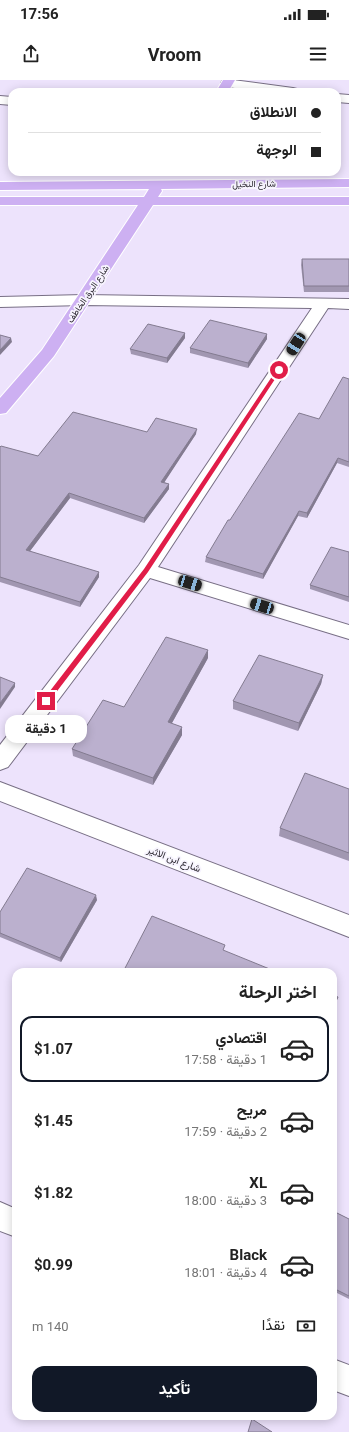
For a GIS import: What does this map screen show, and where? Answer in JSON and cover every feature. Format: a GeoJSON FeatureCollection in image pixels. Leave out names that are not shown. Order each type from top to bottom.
{"type":"FeatureCollection","features":[{"type":"Feature","properties":{"kind":"main road","name":"شارع البرق الخاطف"},"geometry":{"type":"LineString","coordinates":[[0,409],[48,353],[165,176]]}},
{"type":"Feature","properties":{"kind":"main road","name":"شارع النخيل"},"geometry":{"type":"LineString","coordinates":[[0,186],[349,183]]}},
{"type":"Feature","properties":{"kind":"main road"},"geometry":{"type":"LineString","coordinates":[[0,201],[349,201]]}},
{"type":"Feature","properties":{"kind":"street"},"geometry":{"type":"LineString","coordinates":[[226,85],[255,88]]}},
{"type":"Feature","properties":{"kind":"street"},"geometry":{"type":"LineString","coordinates":[[0,302],[84,300],[349,304]]}},
{"type":"Feature","properties":{"kind":"street"},"geometry":{"type":"LineString","coordinates":[[0,761],[146,570],[323,304]]}},
{"type":"Feature","properties":{"kind":"street"},"geometry":{"type":"LineString","coordinates":[[146,570],[349,632]]}},
{"type":"Feature","properties":{"kind":"street","name":"شارع ابن الاثير"},"geometry":{"type":"LineString","coordinates":[[0,791],[349,926]]}},
{"type":"Feature","properties":{"kind":"street"},"geometry":{"type":"LineString","coordinates":[[0,1216],[12,1221]]}},
{"type":"Feature","properties":{"kind":"street"},"geometry":{"type":"LineString","coordinates":[[337,1376],[349,1381]]}},
{"type":"Feature","properties":{"kind":"building"},"geometry":{"type":"Polygon","coordinates":[[[302,259],[349,259],[349,286],[304,286],[302,259]]]}},
{"type":"Feature","properties":{"kind":"building"},"geometry":{"type":"Polygon","coordinates":[[[210,320],[267,334],[248,363],[190,348],[210,320]]]}},
{"type":"Feature","properties":{"kind":"building"},"geometry":{"type":"Polygon","coordinates":[[[148,324],[185,333],[167,358],[130,349],[148,324]]]}},
{"type":"Feature","properties":{"kind":"building"},"geometry":{"type":"Polygon","coordinates":[[[0,335],[11,338],[0,350],[0,335]]]}},
{"type":"Feature","properties":{"kind":"building"},"geometry":{"type":"Polygon","coordinates":[[[343,377],[349,379],[349,462],[338,458],[307,513],[299,511],[263,574],[206,557],[228,520],[230,520],[299,413],[319,419],[343,377]]]}},
{"type":"Feature","properties":{"kind":"building"},"geometry":{"type":"Polygon","coordinates":[[[73,412],[147,432],[156,418],[197,429],[161,482],[169,484],[144,518],[69,493],[26,550],[99,572],[80,602],[0,577],[0,447],[1,446],[38,456],[73,412]]]}},
{"type":"Feature","properties":{"kind":"building"},"geometry":{"type":"Polygon","coordinates":[[[331,547],[349,552],[349,597],[310,585],[331,547]]]}},
{"type":"Feature","properties":{"kind":"building"},"geometry":{"type":"Polygon","coordinates":[[[166,637],[208,650],[168,722],[182,727],[153,778],[72,749],[103,700],[124,707],[166,637]]]}},
{"type":"Feature","properties":{"kind":"building"},"geometry":{"type":"Polygon","coordinates":[[[259,655],[323,675],[299,723],[233,701],[259,655]]]}},
{"type":"Feature","properties":{"kind":"building"},"geometry":{"type":"Polygon","coordinates":[[[0,677],[15,683],[0,703],[0,677]]]}},
{"type":"Feature","properties":{"kind":"building"},"geometry":{"type":"Polygon","coordinates":[[[305,773],[349,789],[349,853],[280,828],[305,773]]]}},
{"type":"Feature","properties":{"kind":"building"},"geometry":{"type":"Polygon","coordinates":[[[27,868],[96,895],[60,958],[0,933],[0,912],[27,868]]]}},
{"type":"Feature","properties":{"kind":"building"},"geometry":{"type":"Polygon","coordinates":[[[152,916],[225,945],[223,950],[267,968],[125,968],[152,916]]]}},
{"type":"Feature","properties":{"kind":"building"},"geometry":{"type":"Polygon","coordinates":[[[337,1213],[349,1219],[349,1296],[337,1290],[337,1213]]]}},
{"type":"Feature","properties":{"kind":"building"},"geometry":{"type":"Polygon","coordinates":[[[252,1420],[254,1420],[272,1432],[248,1432],[252,1420]]]}},
{"type":"Feature","properties":{"kind":"route"},"geometry":{"type":"LineString","coordinates":[[46,701],[146,570],[279,370]]}}]}
